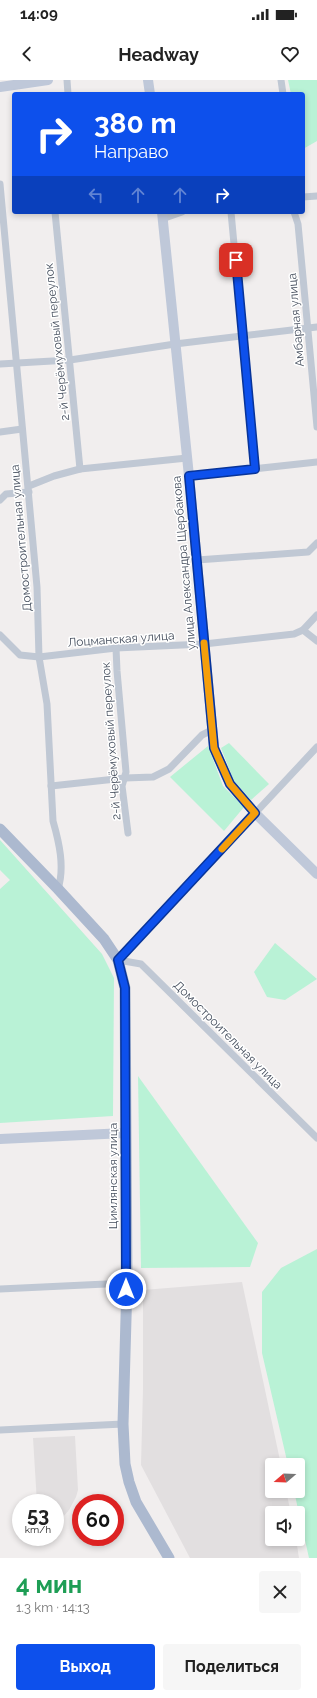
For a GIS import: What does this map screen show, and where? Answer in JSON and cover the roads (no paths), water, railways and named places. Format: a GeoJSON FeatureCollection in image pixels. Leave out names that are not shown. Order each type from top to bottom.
{"type":"FeatureCollection","features":[{"type":"Feature","properties":{"kind":"main road","name":"Цимлянская улица"},"geometry":{"type":"LineString","coordinates":[[0,829],[104,939],[118,960],[125,988],[126,1283],[123,1424],[125,1464],[136,1502],[169,1558]]}},
{"type":"Feature","properties":{"kind":"street"},"geometry":{"type":"LineString","coordinates":[[0,87],[48,80]]}},
{"type":"Feature","properties":{"kind":"street"},"geometry":{"type":"LineString","coordinates":[[67,80],[68,92]]}},
{"type":"Feature","properties":{"kind":"street"},"geometry":{"type":"LineString","coordinates":[[148,80],[150,92]]}},
{"type":"Feature","properties":{"kind":"street"},"geometry":{"type":"LineString","coordinates":[[281,80],[283,92]]}},
{"type":"Feature","properties":{"kind":"street","name":"Домостроительная улица"},"geometry":{"type":"LineString","coordinates":[[0,184],[22,429],[29,489],[37,587],[39,657],[47,704],[52,821],[58,840],[62,878],[58,889]]}},
{"type":"Feature","properties":{"kind":"street"},"geometry":{"type":"LineString","coordinates":[[305,197],[317,196]]}},
{"type":"Feature","properties":{"kind":"street","name":"2-й Черёмуховый переулок"},"geometry":{"type":"LineString","coordinates":[[55,214],[80,469]]}},
{"type":"Feature","properties":{"kind":"street"},"geometry":{"type":"LineString","coordinates":[[231,214],[244,336],[255,469]]}},
{"type":"Feature","properties":{"kind":"street","name":"Амбарная улица"},"geometry":{"type":"LineString","coordinates":[[295,214],[298,224],[317,427]]}},
{"type":"Feature","properties":{"kind":"street","name":"улица Александра Щербакова"},"geometry":{"type":"LineString","coordinates":[[162,215],[189,476],[214,748],[230,784],[255,813],[317,874]]}},
{"type":"Feature","properties":{"kind":"street"},"geometry":{"type":"LineString","coordinates":[[0,364],[70,360],[175,344],[317,327]]}},
{"type":"Feature","properties":{"kind":"street"},"geometry":{"type":"LineString","coordinates":[[0,432],[22,429]]}},
{"type":"Feature","properties":{"kind":"street"},"geometry":{"type":"LineString","coordinates":[[0,500],[6,494],[29,489],[54,476],[80,469],[187,458]]}},
{"type":"Feature","properties":{"kind":"street"},"geometry":{"type":"LineString","coordinates":[[189,476],[317,462]]}},
{"type":"Feature","properties":{"kind":"street"},"geometry":{"type":"LineString","coordinates":[[197,560],[308,552],[317,543]]}},
{"type":"Feature","properties":{"kind":"street"},"geometry":{"type":"LineString","coordinates":[[317,615],[303,630],[317,641]]}},
{"type":"Feature","properties":{"kind":"street","name":"Лоцманская улица"},"geometry":{"type":"LineString","coordinates":[[0,635],[20,655],[39,657],[116,648],[204,644],[294,634],[303,630]]}},
{"type":"Feature","properties":{"kind":"street","name":"2-й Черёмуховый переулок"},"geometry":{"type":"LineString","coordinates":[[116,648],[126,772],[122,786],[128,833]]}},
{"type":"Feature","properties":{"kind":"street"},"geometry":{"type":"LineString","coordinates":[[51,786],[125,778],[153,777],[168,768],[202,735],[212,730]]}},
{"type":"Feature","properties":{"kind":"street"},"geometry":{"type":"LineString","coordinates":[[118,960],[317,747]]}},
{"type":"Feature","properties":{"kind":"street","name":"Домостроительная улица"},"geometry":{"type":"LineString","coordinates":[[118,960],[141,964],[317,1138]]}},
{"type":"Feature","properties":{"kind":"street"},"geometry":{"type":"LineString","coordinates":[[0,1139],[125,1133]]}},
{"type":"Feature","properties":{"kind":"street"},"geometry":{"type":"LineString","coordinates":[[0,1290],[126,1283]]}},
{"type":"Feature","properties":{"kind":"street"},"geometry":{"type":"LineString","coordinates":[[0,1430],[123,1424]]}}]}
